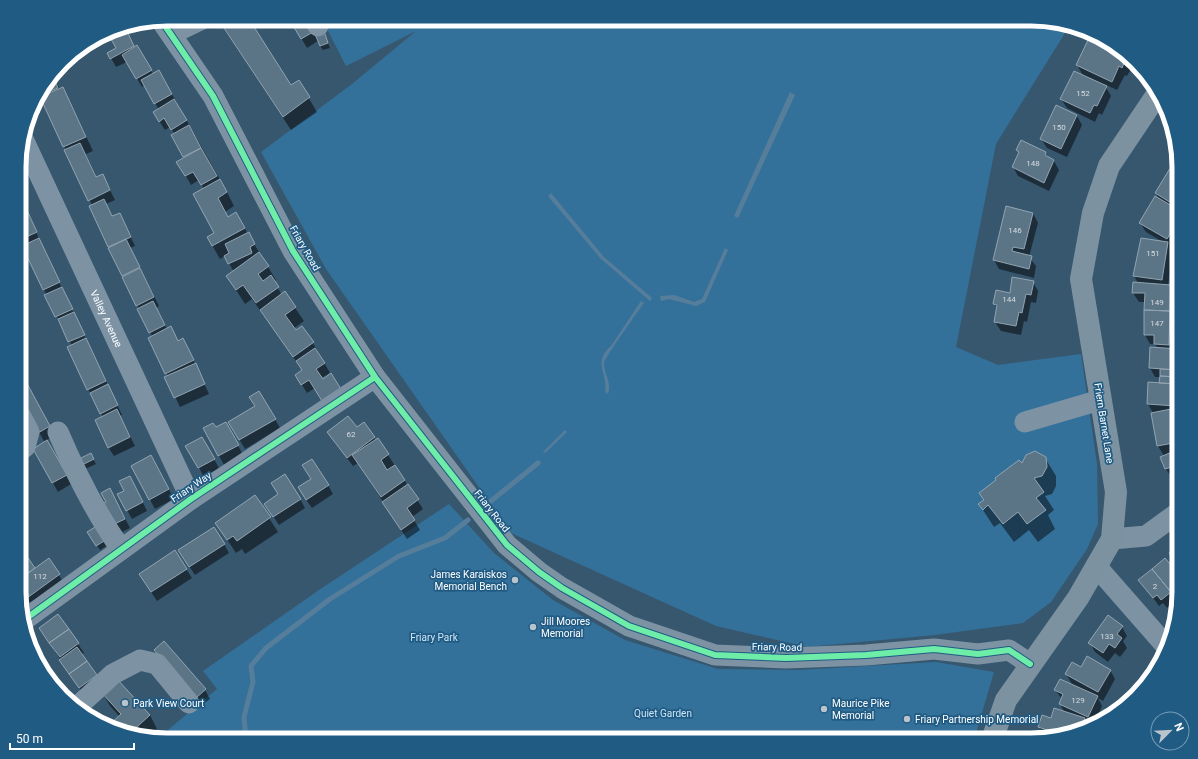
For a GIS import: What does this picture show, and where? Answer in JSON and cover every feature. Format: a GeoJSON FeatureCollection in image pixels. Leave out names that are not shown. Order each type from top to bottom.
{"type":"FeatureCollection","features":[{"type":"Feature","properties":{"kind":"main road","name":"Friern Barnet Lane"},"geometry":{"type":"LineString","coordinates":[[994,733],[1006,700],[1078,598],[1112,540],[1116,492],[1081,279],[1093,213],[1109,166],[1154,98]]}},
{"type":"Feature","properties":{"kind":"street","name":"Friary Road"},"geometry":{"type":"LineString","coordinates":[[166,27],[213,96],[293,251],[375,377],[507,545],[539,572],[562,588],[629,626],[715,655],[786,658],[866,655],[934,649],[978,654],[1008,650],[1030,664]]}},
{"type":"Feature","properties":{"kind":"street","name":"Valley Avenue"},"geometry":{"type":"LineString","coordinates":[[27,148],[191,499]]}},
{"type":"Feature","properties":{"kind":"street","name":"Friary Way"},"geometry":{"type":"LineString","coordinates":[[28,617],[191,499],[375,377]]}},
{"type":"Feature","properties":{"kind":"street"},"geometry":{"type":"LineString","coordinates":[[1025,422],[1100,400]]}},
{"type":"Feature","properties":{"kind":"street"},"geometry":{"type":"LineString","coordinates":[[26,426],[29,432],[26,443]]}},
{"type":"Feature","properties":{"kind":"street"},"geometry":{"type":"LineString","coordinates":[[58,432],[76,474],[91,502],[121,549]]}},
{"type":"Feature","properties":{"kind":"street"},"geometry":{"type":"LineString","coordinates":[[1112,540],[1146,536],[1172,517]]}},
{"type":"Feature","properties":{"kind":"street"},"geometry":{"type":"LineString","coordinates":[[1096,566],[1162,642]]}},
{"type":"Feature","properties":{"kind":"street"},"geometry":{"type":"LineString","coordinates":[[81,704],[113,674],[140,660],[157,664],[189,702]]}},
{"type":"Feature","properties":{"kind":"green space"},"geometry":{"type":"Polygon","coordinates":[[[326,26],[1040,26],[1066,31],[996,144],[956,347],[998,365],[1081,354],[1097,464],[1098,524],[1087,549],[1051,602],[1023,623],[935,635],[807,647],[716,626],[511,533],[326,269],[261,152],[352,84],[416,31],[346,66],[326,26]]]}},
{"type":"Feature","properties":{"kind":"green space","name":"Friary Park"},"geometry":{"type":"Polygon","coordinates":[[[449,504],[494,553],[553,600],[625,640],[718,669],[797,670],[936,662],[994,672],[976,733],[164,733],[217,689],[203,671],[319,590],[449,504]]]}},
{"type":"Feature","properties":{"kind":"shaded area"},"geometry":{"type":"Polygon","coordinates":[[[790,92],[795,95],[738,218],[734,216],[790,92]]]}},
{"type":"Feature","properties":{"kind":"shaded area"},"geometry":{"type":"Polygon","coordinates":[[[551,193],[604,257],[652,298],[650,301],[601,259],[548,196],[551,193]]]}},
{"type":"Feature","properties":{"kind":"shaded area"},"geometry":{"type":"Polygon","coordinates":[[[725,248],[728,250],[705,302],[696,306],[669,299],[661,301],[660,296],[674,295],[694,302],[702,299],[725,248]]]}},
{"type":"Feature","properties":{"kind":"shaded area"},"geometry":{"type":"Polygon","coordinates":[[[641,301],[644,303],[605,360],[605,371],[609,385],[608,394],[605,392],[602,357],[641,301]]]}},
{"type":"Feature","properties":{"kind":"shaded area"},"geometry":{"type":"Polygon","coordinates":[[[565,430],[567,432],[545,453],[543,452],[565,430]]]}},
{"type":"Feature","properties":{"kind":"building"},"geometry":{"type":"Polygon","coordinates":[[[223,26],[253,26],[291,85],[299,80],[310,97],[283,117],[223,26]]]}},
{"type":"Feature","properties":{"kind":"building"},"geometry":{"type":"Polygon","coordinates":[[[293,26],[310,26],[313,32],[301,39],[293,26]]]}},
{"type":"Feature","properties":{"kind":"building"},"geometry":{"type":"Polygon","coordinates":[[[324,31],[328,43],[320,46],[315,34],[324,31]]]}},
{"type":"Feature","properties":{"kind":"building"},"geometry":{"type":"Polygon","coordinates":[[[127,32],[134,46],[110,59],[107,53],[116,48],[111,38],[127,32]]]}},
{"type":"Feature","properties":{"kind":"building"},"geometry":{"type":"Polygon","coordinates":[[[1089,39],[1117,55],[1125,62],[1122,68],[1119,66],[1112,82],[1076,65],[1089,39]]]}},
{"type":"Feature","properties":{"kind":"building"},"geometry":{"type":"Polygon","coordinates":[[[137,45],[152,70],[136,79],[122,55],[137,45]]]}},
{"type":"Feature","properties":{"kind":"building"},"geometry":{"type":"Polygon","coordinates":[[[159,70],[172,94],[154,104],[141,80],[159,70]]]}},
{"type":"Feature","properties":{"kind":"building"},"geometry":{"type":"Polygon","coordinates":[[[1074,71],[1107,86],[1097,106],[1094,105],[1090,113],[1060,99],[1074,71]]]}},
{"type":"Feature","properties":{"kind":"building"},"geometry":{"type":"Polygon","coordinates":[[[55,81],[58,88],[48,92],[55,81]]]}},
{"type":"Feature","properties":{"kind":"building"},"geometry":{"type":"Polygon","coordinates":[[[63,87],[86,137],[63,147],[42,102],[47,94],[63,87]]]}},
{"type":"Feature","properties":{"kind":"building"},"geometry":{"type":"Polygon","coordinates":[[[174,99],[187,120],[171,130],[164,118],[159,122],[153,112],[174,99]]]}},
{"type":"Feature","properties":{"kind":"building"},"geometry":{"type":"Polygon","coordinates":[[[1056,105],[1077,115],[1061,149],[1040,139],[1056,105]]]}},
{"type":"Feature","properties":{"kind":"building"},"geometry":{"type":"Polygon","coordinates":[[[189,125],[201,148],[183,157],[171,135],[189,125]]]}},
{"type":"Feature","properties":{"kind":"building"},"geometry":{"type":"Polygon","coordinates":[[[1021,140],[1046,152],[1045,155],[1054,160],[1044,183],[1012,167],[1019,152],[1016,150],[1021,140]]]}},
{"type":"Feature","properties":{"kind":"building"},"geometry":{"type":"Polygon","coordinates":[[[80,143],[96,177],[103,174],[110,190],[88,201],[64,150],[80,143]]]}},
{"type":"Feature","properties":{"kind":"building"},"geometry":{"type":"Polygon","coordinates":[[[201,148],[217,176],[201,185],[193,172],[185,176],[176,162],[201,148]]]}},
{"type":"Feature","properties":{"kind":"building"},"geometry":{"type":"Polygon","coordinates":[[[1172,165],[1172,203],[1155,193],[1172,165]]]}},
{"type":"Feature","properties":{"kind":"building"},"geometry":{"type":"Polygon","coordinates":[[[220,179],[227,192],[218,198],[228,217],[236,212],[245,228],[212,246],[207,237],[214,233],[193,194],[220,179]]]}},
{"type":"Feature","properties":{"kind":"building"},"geometry":{"type":"Polygon","coordinates":[[[1155,196],[1172,206],[1172,231],[1167,239],[1139,223],[1155,196]]]}},
{"type":"Feature","properties":{"kind":"building"},"geometry":{"type":"Polygon","coordinates":[[[104,199],[112,216],[120,213],[131,237],[108,247],[89,206],[104,199]]]}},
{"type":"Feature","properties":{"kind":"building"},"geometry":{"type":"Polygon","coordinates":[[[1006,206],[1033,213],[1024,249],[1013,247],[1012,251],[1032,256],[1029,269],[993,260],[1006,206]]]}},
{"type":"Feature","properties":{"kind":"building"},"geometry":{"type":"Polygon","coordinates":[[[26,208],[37,232],[26,237],[26,208]]]}},
{"type":"Feature","properties":{"kind":"building"},"geometry":{"type":"Polygon","coordinates":[[[249,232],[255,244],[250,247],[252,253],[228,264],[224,256],[229,253],[225,244],[249,232]]]}},
{"type":"Feature","properties":{"kind":"building"},"geometry":{"type":"Polygon","coordinates":[[[39,238],[60,282],[43,290],[26,254],[26,244],[39,238]]]}},
{"type":"Feature","properties":{"kind":"building"},"geometry":{"type":"Polygon","coordinates":[[[1141,238],[1168,242],[1162,280],[1133,276],[1141,238]]]}},
{"type":"Feature","properties":{"kind":"building"},"geometry":{"type":"Polygon","coordinates":[[[126,239],[140,267],[122,276],[108,248],[126,239]]]}},
{"type":"Feature","properties":{"kind":"building"},"geometry":{"type":"Polygon","coordinates":[[[259,252],[269,266],[258,274],[263,281],[271,275],[279,287],[256,303],[243,285],[236,290],[226,276],[259,252]]]}},
{"type":"Feature","properties":{"kind":"building"},"geometry":{"type":"Polygon","coordinates":[[[140,268],[154,297],[136,306],[122,277],[140,268]]]}},
{"type":"Feature","properties":{"kind":"building"},"geometry":{"type":"Polygon","coordinates":[[[1012,277],[1034,281],[1031,295],[1026,294],[1022,313],[1019,312],[1016,326],[994,322],[997,305],[993,304],[996,290],[1010,293],[1012,277]]]}},
{"type":"Feature","properties":{"kind":"building"},"geometry":{"type":"Polygon","coordinates":[[[1133,282],[1171,285],[1170,311],[1144,310],[1145,293],[1132,293],[1133,282]]]}},
{"type":"Feature","properties":{"kind":"building"},"geometry":{"type":"Polygon","coordinates":[[[62,287],[73,309],[55,317],[44,295],[62,287]]]}},
{"type":"Feature","properties":{"kind":"building"},"geometry":{"type":"Polygon","coordinates":[[[285,291],[296,307],[285,315],[296,330],[302,326],[314,342],[293,357],[260,310],[285,291]]]}},
{"type":"Feature","properties":{"kind":"building"},"geometry":{"type":"Polygon","coordinates":[[[153,301],[165,325],[149,333],[137,309],[153,301]]]}},
{"type":"Feature","properties":{"kind":"building"},"geometry":{"type":"Polygon","coordinates":[[[1144,310],[1170,311],[1169,345],[1154,344],[1154,335],[1144,335],[1144,310]]]}},
{"type":"Feature","properties":{"kind":"building"},"geometry":{"type":"Polygon","coordinates":[[[74,312],[85,335],[68,342],[58,319],[74,312]]]}},
{"type":"Feature","properties":{"kind":"building"},"geometry":{"type":"Polygon","coordinates":[[[171,326],[178,341],[183,338],[194,360],[165,374],[148,338],[171,326]]]}},
{"type":"Feature","properties":{"kind":"building"},"geometry":{"type":"Polygon","coordinates":[[[86,338],[106,381],[87,390],[67,347],[86,338]]]}},
{"type":"Feature","properties":{"kind":"building"},"geometry":{"type":"Polygon","coordinates":[[[1150,347],[1172,349],[1172,370],[1149,368],[1150,347]]]}},
{"type":"Feature","properties":{"kind":"building"},"geometry":{"type":"Polygon","coordinates":[[[315,348],[325,363],[316,369],[323,379],[331,373],[341,389],[322,401],[309,380],[301,385],[295,375],[302,370],[296,361],[315,348]]]}},
{"type":"Feature","properties":{"kind":"building"},"geometry":{"type":"Polygon","coordinates":[[[196,363],[205,384],[174,398],[164,377],[196,363]]]}},
{"type":"Feature","properties":{"kind":"building"},"geometry":{"type":"Polygon","coordinates":[[[1160,369],[1172,370],[1172,377],[1160,376],[1160,369]]]}},
{"type":"Feature","properties":{"kind":"building"},"geometry":{"type":"Polygon","coordinates":[[[1160,376],[1172,377],[1172,384],[1159,383],[1160,376]]]}},
{"type":"Feature","properties":{"kind":"building"},"geometry":{"type":"Polygon","coordinates":[[[26,382],[50,426],[38,433],[26,411],[26,382]]]}},
{"type":"Feature","properties":{"kind":"building"},"geometry":{"type":"Polygon","coordinates":[[[1148,382],[1172,384],[1172,406],[1147,404],[1148,382]]]}},
{"type":"Feature","properties":{"kind":"building"},"geometry":{"type":"Polygon","coordinates":[[[108,384],[118,405],[100,414],[90,393],[108,384]]]}},
{"type":"Feature","properties":{"kind":"building"},"geometry":{"type":"Polygon","coordinates":[[[259,391],[276,419],[239,440],[228,422],[255,406],[249,397],[259,391]]]}},
{"type":"Feature","properties":{"kind":"building"},"geometry":{"type":"Polygon","coordinates":[[[117,409],[130,437],[108,448],[95,420],[117,409]]]}},
{"type":"Feature","properties":{"kind":"building"},"geometry":{"type":"Polygon","coordinates":[[[1172,409],[1172,443],[1157,446],[1151,413],[1172,409]]]}},
{"type":"Feature","properties":{"kind":"building"},"geometry":{"type":"Polygon","coordinates":[[[348,416],[357,427],[364,422],[375,437],[347,458],[327,432],[348,416]]]}},
{"type":"Feature","properties":{"kind":"building"},"geometry":{"type":"Polygon","coordinates":[[[226,422],[239,445],[218,456],[203,428],[213,423],[216,427],[226,422]]]}},
{"type":"Feature","properties":{"kind":"building"},"geometry":{"type":"Polygon","coordinates":[[[202,437],[215,459],[198,468],[185,446],[202,437]]]}},
{"type":"Feature","properties":{"kind":"building"},"geometry":{"type":"Polygon","coordinates":[[[378,438],[389,454],[381,460],[387,470],[395,465],[405,480],[381,497],[352,455],[378,438]]]}},
{"type":"Feature","properties":{"kind":"building"},"geometry":{"type":"Polygon","coordinates":[[[47,440],[67,475],[52,483],[33,449],[47,440]]]}},
{"type":"Feature","properties":{"kind":"building"},"geometry":{"type":"Polygon","coordinates":[[[1035,451],[1046,457],[1047,467],[1042,476],[1034,478],[1044,492],[1036,498],[1046,510],[1027,524],[1018,512],[1003,524],[988,505],[983,510],[978,504],[984,500],[979,493],[996,480],[995,478],[1019,460],[1022,463],[1026,455],[1035,451]]]}},
{"type":"Feature","properties":{"kind":"building"},"geometry":{"type":"Polygon","coordinates":[[[1172,452],[1172,467],[1165,469],[1160,457],[1172,452]]]}},
{"type":"Feature","properties":{"kind":"building"},"geometry":{"type":"Polygon","coordinates":[[[91,453],[94,459],[82,465],[79,459],[91,453]]]}},
{"type":"Feature","properties":{"kind":"building"},"geometry":{"type":"Polygon","coordinates":[[[151,455],[169,489],[149,500],[131,466],[151,455]]]}},
{"type":"Feature","properties":{"kind":"building"},"geometry":{"type":"Polygon","coordinates":[[[312,459],[329,485],[306,500],[298,487],[311,479],[302,465],[312,459]]]}},
{"type":"Feature","properties":{"kind":"building"},"geometry":{"type":"Polygon","coordinates":[[[285,474],[301,499],[273,517],[264,504],[278,494],[271,483],[285,474]]]}},
{"type":"Feature","properties":{"kind":"building"},"geometry":{"type":"Polygon","coordinates":[[[130,476],[143,502],[126,511],[117,494],[124,491],[119,481],[130,476]]]}},
{"type":"Feature","properties":{"kind":"building"},"geometry":{"type":"Polygon","coordinates":[[[408,484],[419,499],[407,508],[415,520],[401,530],[382,502],[408,484]]]}},
{"type":"Feature","properties":{"kind":"building"},"geometry":{"type":"Polygon","coordinates":[[[110,488],[125,519],[110,526],[99,505],[106,502],[101,493],[110,488]]]}},
{"type":"Feature","properties":{"kind":"building"},"geometry":{"type":"Polygon","coordinates":[[[255,495],[271,517],[237,541],[233,536],[227,540],[215,523],[255,495]]]}},
{"type":"Feature","properties":{"kind":"building"},"geometry":{"type":"Polygon","coordinates":[[[100,524],[109,538],[96,546],[87,532],[100,524]]]}},
{"type":"Feature","properties":{"kind":"building"},"geometry":{"type":"Polygon","coordinates":[[[214,527],[225,544],[189,567],[178,550],[214,527]]]}},
{"type":"Feature","properties":{"kind":"building"},"geometry":{"type":"Polygon","coordinates":[[[175,550],[187,569],[151,592],[139,574],[175,550]]]}},
{"type":"Feature","properties":{"kind":"building"},"geometry":{"type":"Polygon","coordinates":[[[26,555],[35,568],[26,575],[26,555]]]}},
{"type":"Feature","properties":{"kind":"building"},"geometry":{"type":"Polygon","coordinates":[[[49,558],[60,574],[27,598],[26,575],[49,558]]]}},
{"type":"Feature","properties":{"kind":"building"},"geometry":{"type":"Polygon","coordinates":[[[1165,558],[1172,566],[1171,592],[1152,569],[1165,558]]]}},
{"type":"Feature","properties":{"kind":"building"},"geometry":{"type":"Polygon","coordinates":[[[1152,569],[1171,592],[1161,600],[1157,595],[1153,598],[1138,580],[1152,569]]]}},
{"type":"Feature","properties":{"kind":"building"},"geometry":{"type":"Polygon","coordinates":[[[58,614],[69,629],[49,643],[39,628],[58,614]]]}},
{"type":"Feature","properties":{"kind":"building"},"geometry":{"type":"Polygon","coordinates":[[[1108,615],[1123,626],[1117,634],[1122,638],[1115,648],[1109,644],[1103,653],[1088,643],[1108,615]]]}},
{"type":"Feature","properties":{"kind":"building"},"geometry":{"type":"Polygon","coordinates":[[[69,629],[79,643],[60,657],[49,643],[69,629]]]}},
{"type":"Feature","properties":{"kind":"building"},"geometry":{"type":"Polygon","coordinates":[[[164,641],[206,689],[196,698],[154,650],[164,641]]]}},
{"type":"Feature","properties":{"kind":"building"},"geometry":{"type":"Polygon","coordinates":[[[77,647],[87,661],[69,674],[59,660],[77,647]]]}},
{"type":"Feature","properties":{"kind":"building"},"geometry":{"type":"Polygon","coordinates":[[[1087,656],[1111,670],[1098,692],[1065,674],[1072,662],[1081,667],[1087,656]]]}},
{"type":"Feature","properties":{"kind":"building"},"geometry":{"type":"Polygon","coordinates":[[[87,661],[97,675],[79,688],[69,674],[87,661]]]}},
{"type":"Feature","properties":{"kind":"building","name":"Park View Court"},"geometry":{"type":"Polygon","coordinates":[[[116,678],[150,715],[135,729],[113,722],[121,714],[101,692],[116,678]]]}},
{"type":"Feature","properties":{"kind":"building"},"geometry":{"type":"Polygon","coordinates":[[[1060,679],[1098,696],[1088,717],[1059,704],[1063,694],[1054,690],[1060,679]]]}},
{"type":"Feature","properties":{"kind":"building"},"geometry":{"type":"Polygon","coordinates":[[[1054,708],[1085,718],[1084,722],[1051,731],[1038,727],[1042,715],[1051,718],[1054,708]]]}},
{"type":"Feature","properties":{"kind":"waterway"},"geometry":{"type":"LineString","coordinates":[[491,501],[538,463]]}},
{"type":"Feature","properties":{"kind":"waterway"},"geometry":{"type":"LineString","coordinates":[[245,733],[244,717],[253,682],[251,666],[266,648],[330,599],[399,556],[445,538],[468,520]]}},
{"type":"Feature","properties":{"kind":"cycle path"},"geometry":{"type":"LineString","coordinates":[[165,26],[213,96],[293,251],[375,377],[507,545],[539,572],[562,588],[629,626],[715,655],[786,658],[866,655],[934,649],[978,654],[1009,650],[1030,664]]}},
{"type":"Feature","properties":{"kind":"cycle path"},"geometry":{"type":"LineString","coordinates":[[28,617],[191,499],[375,377]]}},
{"type":"Feature","properties":{"kind":"place","name":"James Karaiskos Memorial Bench"},"geometry":{"type":"Point","coordinates":[515,580]}},
{"type":"Feature","properties":{"kind":"place","name":"Jill Moores Memorial"},"geometry":{"type":"Point","coordinates":[533,627]}},
{"type":"Feature","properties":{"kind":"place","name":"Park View Court"},"geometry":{"type":"Point","coordinates":[125,703]}},
{"type":"Feature","properties":{"kind":"place","name":"Maurice Pike Memorial"},"geometry":{"type":"Point","coordinates":[824,709]}},
{"type":"Feature","properties":{"kind":"place","name":"Friary Partnership Memorial"},"geometry":{"type":"Point","coordinates":[907,719]}},
{"type":"Feature","properties":{"kind":"park label","name":"Quiet Garden"},"geometry":{"type":"Point","coordinates":[663,713]}}]}
